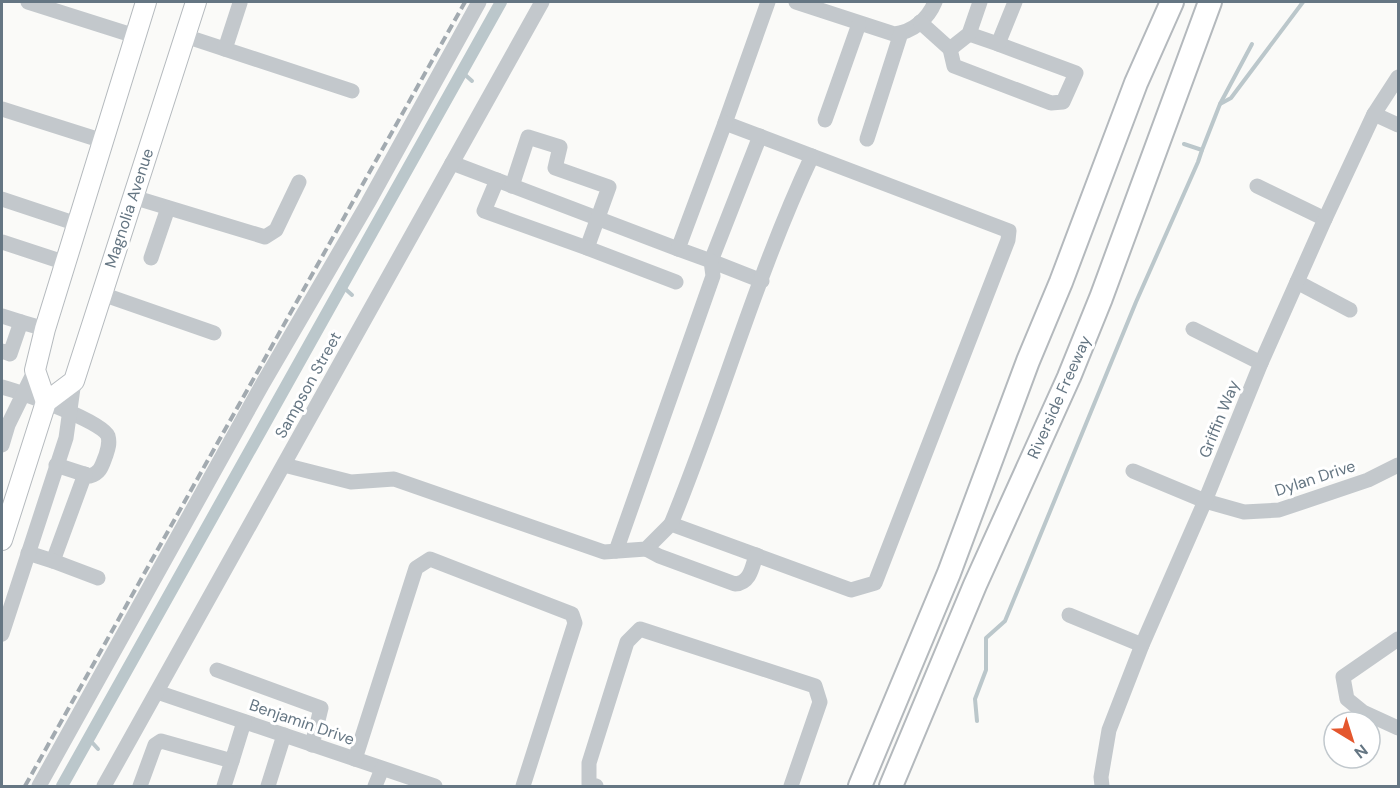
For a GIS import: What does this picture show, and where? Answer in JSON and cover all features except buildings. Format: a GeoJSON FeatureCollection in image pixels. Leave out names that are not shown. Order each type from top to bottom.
{"type":"FeatureCollection","features":[{"type":"Feature","properties":{"kind":"highway"},"geometry":{"type":"LineString","coordinates":[[860,786],[949,573],[1136,83],[1164,2]]}},
{"type":"Feature","properties":{"kind":"highway"},"geometry":{"type":"LineString","coordinates":[[1136,83],[1172,2]]}},
{"type":"Feature","properties":{"kind":"highway","name":"Riverside Freeway"},"geometry":{"type":"LineString","coordinates":[[891,786],[975,585],[1069,377],[1101,298],[1210,2]]}},
{"type":"Feature","properties":{"kind":"main road"},"geometry":{"type":"LineString","coordinates":[[46,402],[35,370],[45,329],[146,2]]}},
{"type":"Feature","properties":{"kind":"main road","name":"Magnolia Avenue"},"geometry":{"type":"LineString","coordinates":[[74,381],[195,2]]}},
{"type":"Feature","properties":{"kind":"main road"},"geometry":{"type":"LineString","coordinates":[[2,540],[46,402],[74,381]]}},
{"type":"Feature","properties":{"kind":"street"},"geometry":{"type":"LineString","coordinates":[[28,2],[135,36]]}},
{"type":"Feature","properties":{"kind":"street"},"geometry":{"type":"LineString","coordinates":[[39,786],[479,2]]}},
{"type":"Feature","properties":{"kind":"street","name":"Sampson Street"},"geometry":{"type":"LineString","coordinates":[[104,786],[542,2]]}},
{"type":"Feature","properties":{"kind":"street"},"geometry":{"type":"LineString","coordinates":[[678,249],[768,2]]}},
{"type":"Feature","properties":{"kind":"street"},"geometry":{"type":"LineString","coordinates":[[796,2],[894,34],[906,33],[930,13],[935,2]]}},
{"type":"Feature","properties":{"kind":"street"},"geometry":{"type":"LineString","coordinates":[[950,49],[969,34],[980,2]]}},
{"type":"Feature","properties":{"kind":"street"},"geometry":{"type":"LineString","coordinates":[[998,44],[1015,2]]}},
{"type":"Feature","properties":{"kind":"street"},"geometry":{"type":"LineString","coordinates":[[225,49],[240,3]]}},
{"type":"Feature","properties":{"kind":"street"},"geometry":{"type":"LineString","coordinates":[[920,22],[950,49],[954,66],[1051,103],[1063,102],[1076,73],[969,34]]}},
{"type":"Feature","properties":{"kind":"street"},"geometry":{"type":"LineString","coordinates":[[825,120],[859,24]]}},
{"type":"Feature","properties":{"kind":"street"},"geometry":{"type":"LineString","coordinates":[[867,139],[901,33]]}},
{"type":"Feature","properties":{"kind":"street"},"geometry":{"type":"LineString","coordinates":[[185,36],[352,91]]}},
{"type":"Feature","properties":{"kind":"street","name":"Griffin Way"},"geometry":{"type":"LineString","coordinates":[[1102,786],[1101,777],[1109,730],[1142,645],[1261,363],[1325,219],[1374,114],[1398,76]]}},
{"type":"Feature","properties":{"kind":"street"},"geometry":{"type":"LineString","coordinates":[[2,109],[103,141]]}},
{"type":"Feature","properties":{"kind":"street"},"geometry":{"type":"LineString","coordinates":[[1374,114],[1398,125]]}},
{"type":"Feature","properties":{"kind":"street"},"geometry":{"type":"LineString","coordinates":[[671,524],[851,590],[875,583],[1010,231],[725,123]]}},
{"type":"Feature","properties":{"kind":"street"},"geometry":{"type":"LineString","coordinates":[[616,551],[713,276],[711,261],[760,136]]}},
{"type":"Feature","properties":{"kind":"street"},"geometry":{"type":"LineString","coordinates":[[512,186],[528,138],[560,147],[555,168],[609,187],[587,248]]}},
{"type":"Feature","properties":{"kind":"street"},"geometry":{"type":"LineString","coordinates":[[646,549],[671,524],[694,470],[788,208],[813,156]]}},
{"type":"Feature","properties":{"kind":"street"},"geometry":{"type":"LineString","coordinates":[[452,163],[762,280]]}},
{"type":"Feature","properties":{"kind":"street"},"geometry":{"type":"LineString","coordinates":[[497,180],[484,211],[676,282]]}},
{"type":"Feature","properties":{"kind":"street"},"geometry":{"type":"LineString","coordinates":[[133,197],[266,237],[276,230],[298,182]]}},
{"type":"Feature","properties":{"kind":"street"},"geometry":{"type":"LineString","coordinates":[[1257,186],[1325,219]]}},
{"type":"Feature","properties":{"kind":"street"},"geometry":{"type":"LineString","coordinates":[[2,199],[77,224]]}},
{"type":"Feature","properties":{"kind":"street"},"geometry":{"type":"LineString","coordinates":[[151,258],[168,208]]}},
{"type":"Feature","properties":{"kind":"street"},"geometry":{"type":"LineString","coordinates":[[2,242],[66,262]]}},
{"type":"Feature","properties":{"kind":"street"},"geometry":{"type":"LineString","coordinates":[[1297,282],[1350,310]]}},
{"type":"Feature","properties":{"kind":"street"},"geometry":{"type":"LineString","coordinates":[[102,294],[214,333]]}},
{"type":"Feature","properties":{"kind":"street"},"geometry":{"type":"LineString","coordinates":[[2,316],[45,329]]}},
{"type":"Feature","properties":{"kind":"street"},"geometry":{"type":"LineString","coordinates":[[2,351],[10,354],[21,322]]}},
{"type":"Feature","properties":{"kind":"street"},"geometry":{"type":"LineString","coordinates":[[1193,329],[1261,363]]}},
{"type":"Feature","properties":{"kind":"street"},"geometry":{"type":"LineString","coordinates":[[2,445],[8,425],[35,370]]}},
{"type":"Feature","properties":{"kind":"street"},"geometry":{"type":"LineString","coordinates":[[2,634],[66,438],[74,381]]}},
{"type":"Feature","properties":{"kind":"street"},"geometry":{"type":"LineString","coordinates":[[2,387],[46,402],[102,429],[108,437],[109,446],[100,471],[96,475],[56,465]]}},
{"type":"Feature","properties":{"kind":"street"},"geometry":{"type":"LineString","coordinates":[[284,465],[351,482],[394,479],[604,552],[646,549],[735,584],[741,584],[747,580],[756,555]]}},
{"type":"Feature","properties":{"kind":"street","name":"Dylan Drive"},"geometry":{"type":"LineString","coordinates":[[1133,471],[1204,501],[1244,512],[1280,510],[1368,480],[1398,465]]}},
{"type":"Feature","properties":{"kind":"street"},"geometry":{"type":"LineString","coordinates":[[54,561],[86,474]]}},
{"type":"Feature","properties":{"kind":"street"},"geometry":{"type":"LineString","coordinates":[[28,553],[98,578]]}},
{"type":"Feature","properties":{"kind":"street"},"geometry":{"type":"LineString","coordinates":[[355,759],[416,568],[430,559],[573,614],[575,623],[523,786]]}},
{"type":"Feature","properties":{"kind":"street"},"geometry":{"type":"LineString","coordinates":[[1069,615],[1142,645]]}},
{"type":"Feature","properties":{"kind":"street"},"geometry":{"type":"LineString","coordinates":[[596,786],[590,784],[589,763],[627,642],[640,629],[815,686],[820,702],[790,786]]}},
{"type":"Feature","properties":{"kind":"street"},"geometry":{"type":"LineString","coordinates":[[1398,639],[1343,677],[1347,699],[1363,712],[1398,728]]}},
{"type":"Feature","properties":{"kind":"street"},"geometry":{"type":"LineString","coordinates":[[217,670],[321,708],[312,745]]}},
{"type":"Feature","properties":{"kind":"street","name":"Benjamin Drive"},"geometry":{"type":"LineString","coordinates":[[157,692],[435,786]]}},
{"type":"Feature","properties":{"kind":"street"},"geometry":{"type":"LineString","coordinates":[[224,786],[244,722]]}},
{"type":"Feature","properties":{"kind":"street"},"geometry":{"type":"LineString","coordinates":[[268,786],[284,735]]}},
{"type":"Feature","properties":{"kind":"street"},"geometry":{"type":"LineString","coordinates":[[140,786],[155,745],[161,741],[232,761]]}},
{"type":"Feature","properties":{"kind":"street"},"geometry":{"type":"LineString","coordinates":[[375,786],[382,769]]}},
{"type":"Feature","properties":{"kind":"waterway"},"geometry":{"type":"LineString","coordinates":[[62,786],[501,2]]}},
{"type":"Feature","properties":{"kind":"waterway"},"geometry":{"type":"LineString","coordinates":[[1202,150],[1220,104],[1231,98],[1303,2]]}},
{"type":"Feature","properties":{"kind":"waterway"},"geometry":{"type":"LineString","coordinates":[[1220,104],[1252,44]]}},
{"type":"Feature","properties":{"kind":"waterway"},"geometry":{"type":"LineString","coordinates":[[462,72],[472,81]]}},
{"type":"Feature","properties":{"kind":"waterway"},"geometry":{"type":"LineString","coordinates":[[977,721],[975,699],[986,670],[986,638],[1005,621],[1136,302],[1198,162],[1202,150],[1184,144]]}},
{"type":"Feature","properties":{"kind":"waterway"},"geometry":{"type":"LineString","coordinates":[[342,286],[352,295]]}},
{"type":"Feature","properties":{"kind":"waterway"},"geometry":{"type":"LineString","coordinates":[[89,739],[98,749]]}},
{"type":"Feature","properties":{"kind":"railway"},"geometry":{"type":"LineString","coordinates":[[25,786],[465,2]]}}]}
